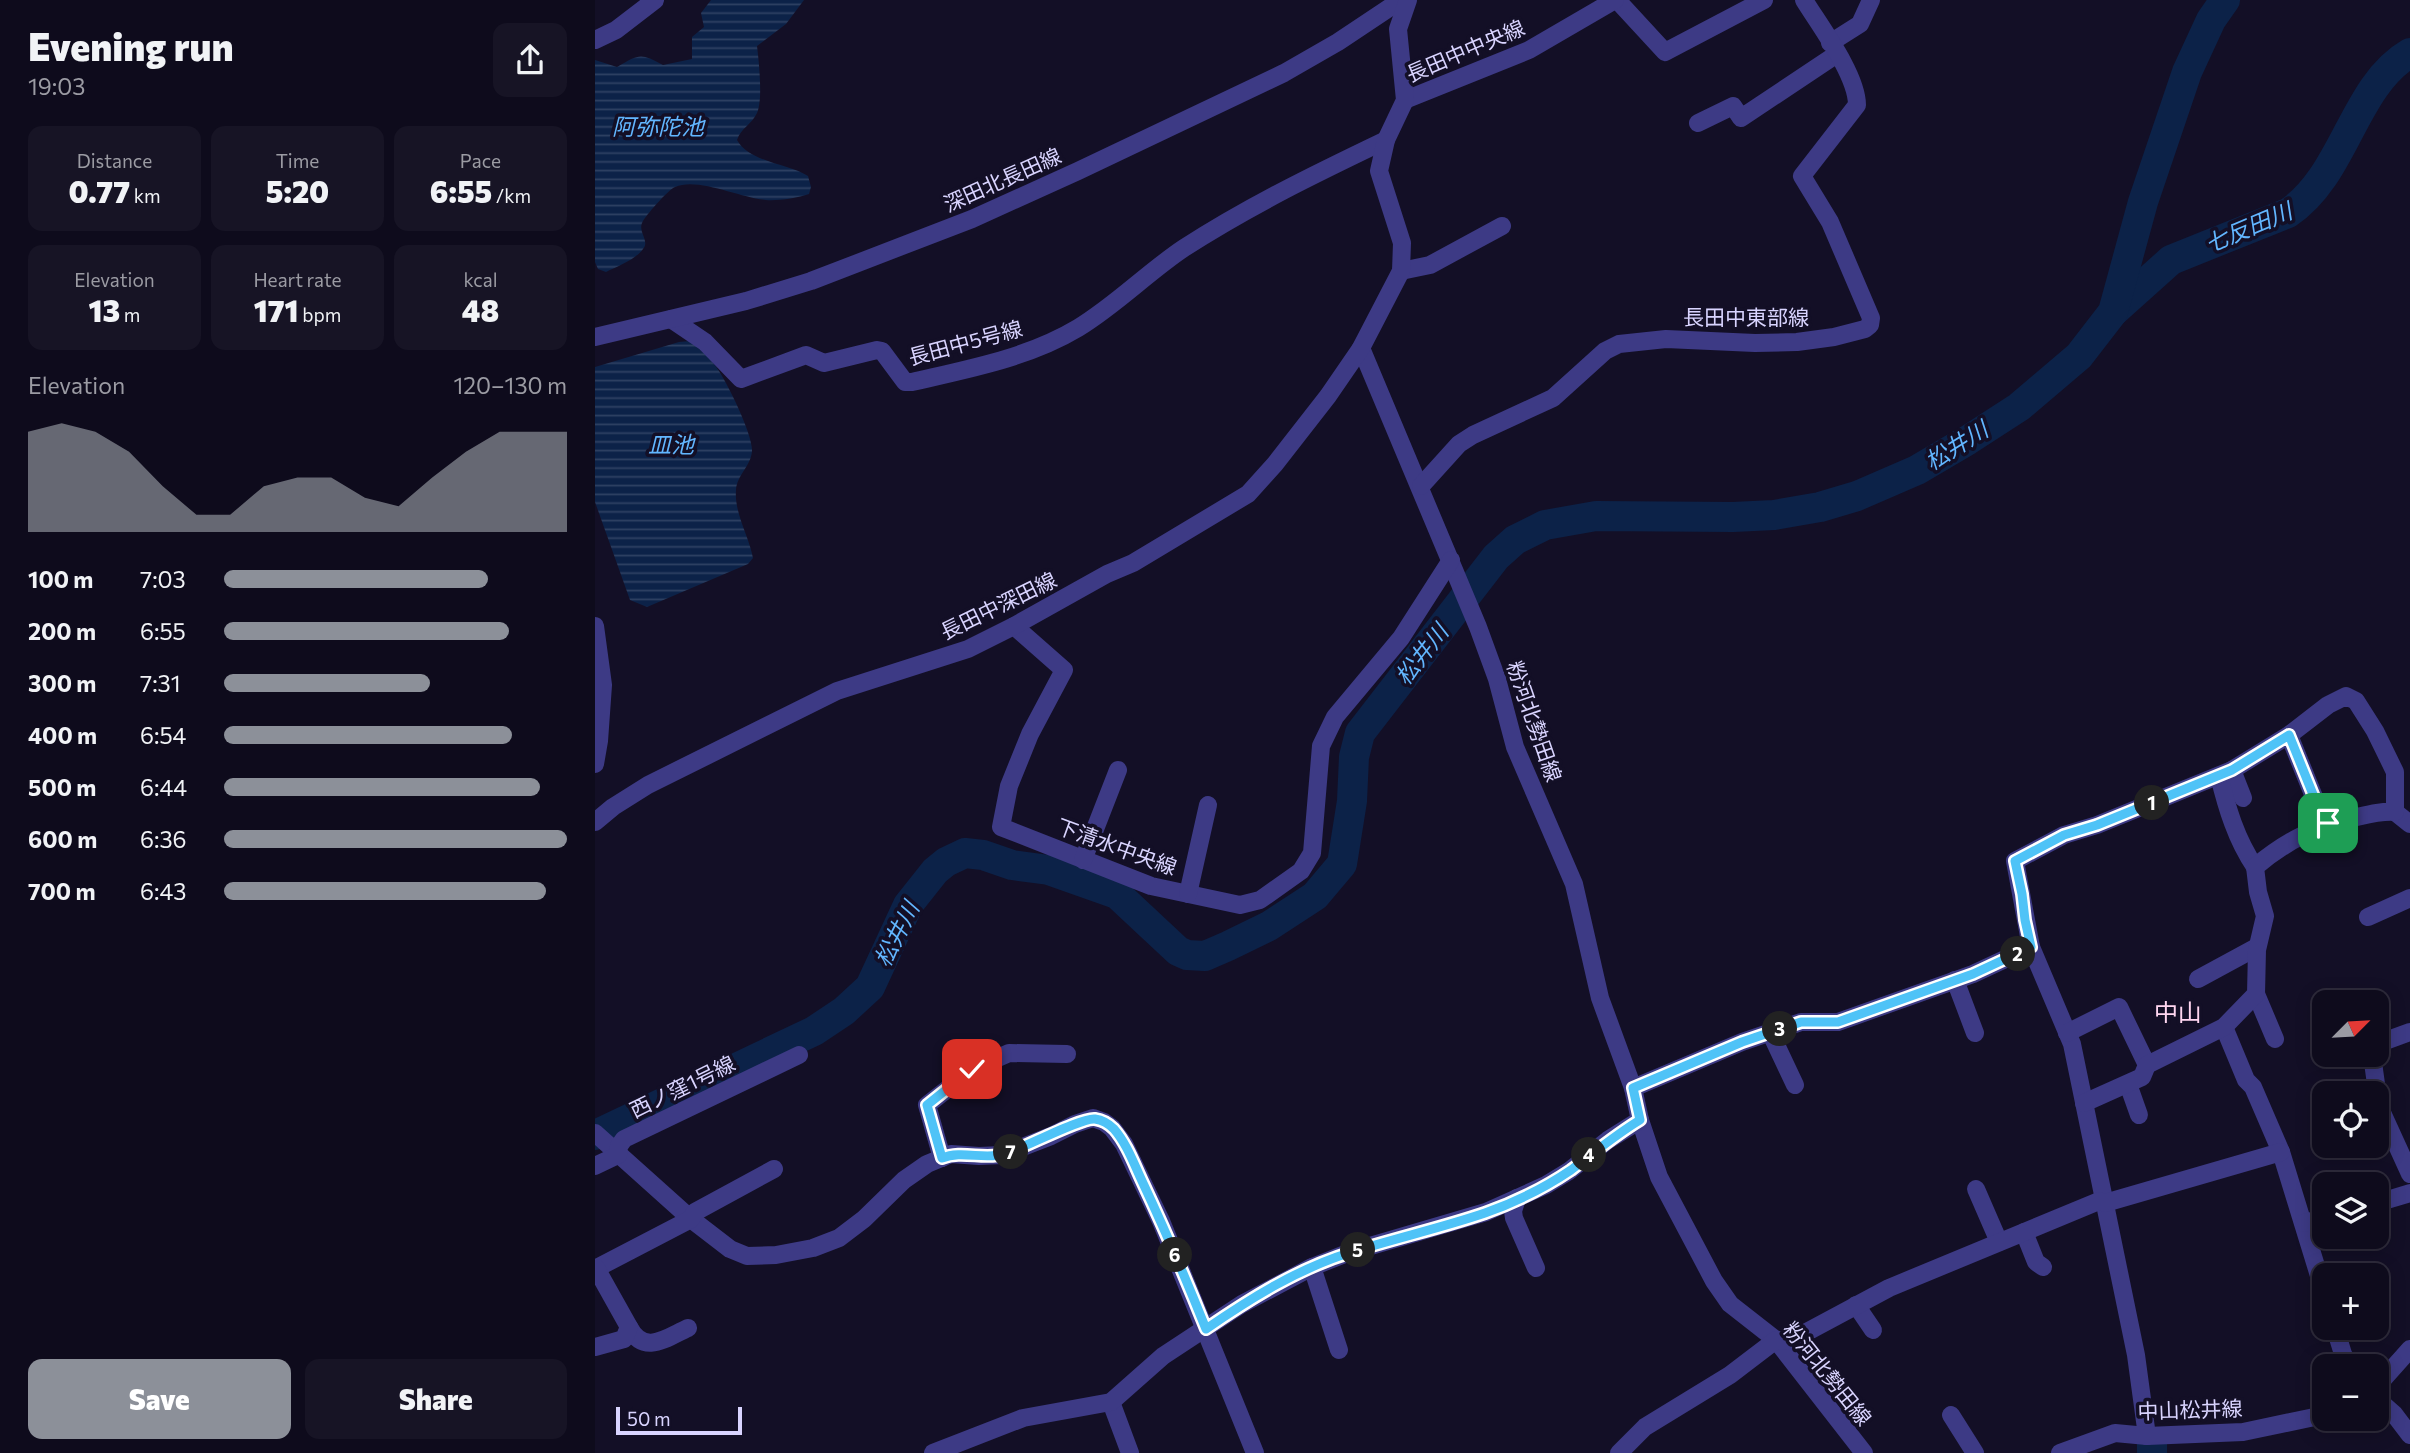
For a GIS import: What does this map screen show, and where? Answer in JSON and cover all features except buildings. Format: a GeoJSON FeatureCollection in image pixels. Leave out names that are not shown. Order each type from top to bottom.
{"type":"FeatureCollection","features":[{"type":"Feature","properties":{"kind":"street"},"geometry":{"type":"LineString","coordinates":[[595,40],[616,30],[655,0]]}},
{"type":"Feature","properties":{"kind":"street","name":"深田北長田線"},"geometry":{"type":"LineString","coordinates":[[595,337],[746,301],[811,281],[972,219],[1284,73],[1338,42],[1401,0]]}},
{"type":"Feature","properties":{"kind":"street"},"geometry":{"type":"LineString","coordinates":[[1361,348],[1401,271],[1402,243],[1379,171],[1386,140],[1405,100],[1398,29],[1408,0]]}},
{"type":"Feature","properties":{"kind":"street","name":"長田中中央線"},"geometry":{"type":"LineString","coordinates":[[1405,100],[1529,50],[1616,0],[1665,52],[1764,0]]}},
{"type":"Feature","properties":{"kind":"street","name":"長田中東部線"},"geometry":{"type":"LineString","coordinates":[[1420,486],[1459,444],[1553,398],[1605,351],[1619,344],[1666,339],[1755,344],[1797,342],[1835,337],[1865,329],[1870,325],[1871,318],[1831,222],[1802,176],[1857,104],[1857,93],[1804,0]]}},
{"type":"Feature","properties":{"kind":"street"},"geometry":{"type":"LineString","coordinates":[[1698,123],[1733,106],[1741,118],[1834,49],[1860,24],[1871,0]]}},
{"type":"Feature","properties":{"kind":"street","name":"長田中5号線"},"geometry":{"type":"LineString","coordinates":[[671,319],[705,342],[741,379],[806,355],[824,363],[877,350],[882,351],[905,382],[967,369],[1002,360],[1078,328],[1182,249],[1287,187],[1386,140]]}},
{"type":"Feature","properties":{"kind":"street"},"geometry":{"type":"LineString","coordinates":[[1401,271],[1430,265],[1503,226]]}},
{"type":"Feature","properties":{"kind":"street","name":"粉河北勢田線"},"geometry":{"type":"LineString","coordinates":[[1361,348],[1454,566],[1497,678],[1515,747],[1574,884],[1600,998],[1633,1088],[1640,1120],[1659,1177],[1714,1280],[1730,1304],[1776,1340],[1864,1453]]}},
{"type":"Feature","properties":{"kind":"street","name":"長田中深田線"},"geometry":{"type":"LineString","coordinates":[[595,822],[648,785],[837,691],[968,649],[1107,574],[1133,563],[1248,494],[1328,396],[1361,348]]}},
{"type":"Feature","properties":{"kind":"street","name":"下清水中央線"},"geometry":{"type":"LineString","coordinates":[[1013,626],[1064,670],[1030,734],[1009,786],[1001,827],[1151,886],[1240,905],[1260,900],[1301,871],[1312,853],[1321,746],[1335,718],[1401,638],[1454,566]]}},
{"type":"Feature","properties":{"kind":"street"},"geometry":{"type":"LineString","coordinates":[[595,626],[603,685],[595,764]]}},
{"type":"Feature","properties":{"kind":"street"},"geometry":{"type":"LineString","coordinates":[[2147,1436],[2136,1354],[2071,1044],[2031,947],[2015,861],[2064,835],[2097,825],[2226,773],[2289,735],[2327,705],[2346,696],[2356,701],[2375,730],[2395,772],[2395,811]]}},
{"type":"Feature","properties":{"kind":"street"},"geometry":{"type":"LineString","coordinates":[[2289,735],[2325,824]]}},
{"type":"Feature","properties":{"kind":"street"},"geometry":{"type":"LineString","coordinates":[[1083,860],[1118,770]]}},
{"type":"Feature","properties":{"kind":"street"},"geometry":{"type":"LineString","coordinates":[[2226,773],[2243,799]]}},
{"type":"Feature","properties":{"kind":"street"},"geometry":{"type":"LineString","coordinates":[[2226,773],[2225,802],[2242,848],[2255,867],[2265,916],[2257,947],[2256,994],[2275,1039]]}},
{"type":"Feature","properties":{"kind":"street"},"geometry":{"type":"LineString","coordinates":[[1188,894],[1208,805]]}},
{"type":"Feature","properties":{"kind":"street"},"geometry":{"type":"LineString","coordinates":[[2255,867],[2275,850],[2325,824],[2384,811],[2395,811],[2410,824]]}},
{"type":"Feature","properties":{"kind":"street"},"geometry":{"type":"LineString","coordinates":[[2368,917],[2410,898]]}},
{"type":"Feature","properties":{"kind":"street"},"geometry":{"type":"LineString","coordinates":[[1633,1088],[1770,1032],[1801,1022],[1838,1022],[1955,980],[2031,947]]}},
{"type":"Feature","properties":{"kind":"street"},"geometry":{"type":"LineString","coordinates":[[2198,979],[2257,947]]}},
{"type":"Feature","properties":{"kind":"street"},"geometry":{"type":"LineString","coordinates":[[1955,980],[1975,1033]]}},
{"type":"Feature","properties":{"kind":"street"},"geometry":{"type":"LineString","coordinates":[[2084,1103],[2142,1077],[2147,1065],[2224,1027],[2256,994]]}},
{"type":"Feature","properties":{"kind":"street"},"geometry":{"type":"LineString","coordinates":[[2067,1033],[2119,1007],[2147,1065]]}},
{"type":"Feature","properties":{"kind":"street"},"geometry":{"type":"LineString","coordinates":[[2224,1027],[2281,1152],[2315,1263]]}},
{"type":"Feature","properties":{"kind":"street"},"geometry":{"type":"LineString","coordinates":[[1770,1032],[1795,1085]]}},
{"type":"Feature","properties":{"kind":"street"},"geometry":{"type":"LineString","coordinates":[[2389,1040],[2410,1032]]}},
{"type":"Feature","properties":{"kind":"street"},"geometry":{"type":"LineString","coordinates":[[942,1158],[927,1105],[972,1069],[1009,1053],[1067,1054]]}},
{"type":"Feature","properties":{"kind":"street","name":"西ノ窪1号線"},"geometry":{"type":"LineString","coordinates":[[595,1166],[606,1144],[619,1146],[624,1139],[799,1055]]}},
{"type":"Feature","properties":{"kind":"street"},"geometry":{"type":"LineString","coordinates":[[2374,1068],[2379,1106],[2410,1174]]}},
{"type":"Feature","properties":{"kind":"street"},"geometry":{"type":"LineString","coordinates":[[2128,1084],[2139,1115]]}},
{"type":"Feature","properties":{"kind":"street"},"geometry":{"type":"LineString","coordinates":[[606,1144],[691,1219],[730,1249],[747,1255],[776,1255],[813,1248],[839,1238],[864,1219],[904,1180],[927,1164],[951,1154],[1002,1155],[1093,1118],[1104,1122],[1124,1144],[1161,1221],[1255,1453]]}},
{"type":"Feature","properties":{"kind":"street"},"geometry":{"type":"LineString","coordinates":[[933,1453],[1023,1418],[1111,1402],[1163,1356],[1242,1304],[1312,1266],[1350,1252],[1486,1212],[1569,1171],[1608,1140],[1640,1120]]}},
{"type":"Feature","properties":{"kind":"street"},"geometry":{"type":"LineString","coordinates":[[1619,1453],[1644,1427],[1730,1375],[1776,1340],[1790,1340],[1889,1288],[2099,1200],[2105,1203],[2281,1152]]}},
{"type":"Feature","properties":{"kind":"street"},"geometry":{"type":"LineString","coordinates":[[688,1328],[655,1344],[634,1336],[595,1268],[691,1219],[695,1212],[774,1169]]}},
{"type":"Feature","properties":{"kind":"street"},"geometry":{"type":"LineString","coordinates":[[1976,1189],[1999,1242]]}},
{"type":"Feature","properties":{"kind":"street"},"geometry":{"type":"LineString","coordinates":[[2389,1199],[2410,1193]]}},
{"type":"Feature","properties":{"kind":"street"},"geometry":{"type":"LineString","coordinates":[[1517,1198],[1514,1218],[1536,1268]]}},
{"type":"Feature","properties":{"kind":"street"},"geometry":{"type":"LineString","coordinates":[[2304,1223],[2312,1221]]}},
{"type":"Feature","properties":{"kind":"street"},"geometry":{"type":"LineString","coordinates":[[2024,1232],[2036,1262],[2043,1267]]}},
{"type":"Feature","properties":{"kind":"street"},"geometry":{"type":"LineString","coordinates":[[1312,1266],[1339,1350]]}},
{"type":"Feature","properties":{"kind":"street"},"geometry":{"type":"LineString","coordinates":[[1856,1305],[1873,1330]]}},
{"type":"Feature","properties":{"kind":"street"},"geometry":{"type":"LineString","coordinates":[[595,1347],[624,1339],[629,1327]]}},
{"type":"Feature","properties":{"kind":"street"},"geometry":{"type":"LineString","coordinates":[[2389,1373],[2410,1349]]}},
{"type":"Feature","properties":{"kind":"street"},"geometry":{"type":"LineString","coordinates":[[1111,1402],[1130,1453]]}},
{"type":"Feature","properties":{"kind":"street"},"geometry":{"type":"LineString","coordinates":[[2389,1410],[2410,1435]]}},
{"type":"Feature","properties":{"kind":"street"},"geometry":{"type":"LineString","coordinates":[[1951,1415],[1975,1453]]}},
{"type":"Feature","properties":{"kind":"street","name":"中山松井線"},"geometry":{"type":"LineString","coordinates":[[2060,1453],[2115,1433],[2147,1436],[2243,1432],[2312,1418]]}},
{"type":"Feature","properties":{"kind":"water","name":"阿弥陀池"},"geometry":{"type":"Polygon","coordinates":[[[711,0],[804,0],[786,24],[757,46],[759,107],[755,117],[737,140],[750,153],[808,176],[811,187],[809,194],[766,200],[707,186],[675,187],[642,223],[645,246],[640,253],[606,272],[598,269],[595,262],[595,60],[617,67],[640,57],[663,65],[692,59],[692,37],[704,27],[701,13],[711,0]]]}},
{"type":"Feature","properties":{"kind":"water","name":"皿池"},"geometry":{"type":"Polygon","coordinates":[[[690,341],[717,368],[739,409],[751,443],[751,456],[737,485],[736,499],[753,558],[748,564],[647,607],[630,600],[595,502],[595,367],[690,341]]]}},
{"type":"Feature","properties":{"kind":"waterway","name":"松井川"},"geometry":{"type":"LineString","coordinates":[[595,1135],[814,1031],[844,1011],[870,987],[908,905],[935,871],[965,853],[983,855],[1012,865],[1049,870],[1117,894],[1178,951],[1187,955],[1205,956],[1269,926],[1315,896],[1342,864],[1352,801],[1354,757],[1360,733],[1496,557],[1515,540],[1545,525],[1596,516],[1733,517],[1774,515],[1820,507],[1857,496],[1917,470],[2019,407],[2079,356],[2113,312],[2143,202],[2187,72],[2211,20],[2225,0]]}},
{"type":"Feature","properties":{"kind":"waterway","name":"七反田川"},"geometry":{"type":"LineString","coordinates":[[2113,312],[2171,260],[2288,213],[2307,197],[2323,177],[2375,87],[2391,68],[2410,53]]}},
{"type":"Feature","properties":{"kind":"waterway"},"geometry":{"type":"LineString","coordinates":[[2152,1444],[2152,1453]]}},
{"type":"Feature","properties":{"kind":"district","name":"中山"},"geometry":{"type":"Point","coordinates":[2178,1011]}},
{"type":"Feature","properties":{"kind":"route"},"geometry":{"type":"LineString","coordinates":[[972,1069],[927,1105],[942,1158],[951,1154],[1002,1155],[1093,1118],[1104,1122],[1124,1144],[1161,1221],[1206,1329],[1242,1304],[1312,1266],[1350,1252],[1486,1212],[1546,1185],[1640,1120],[1633,1088],[1742,1042],[1801,1022],[1838,1022],[1973,974],[2022,953],[2031,947],[2015,861],[2064,835],[2097,825],[2232,770],[2289,735],[2325,824],[2328,823]]}}]}
